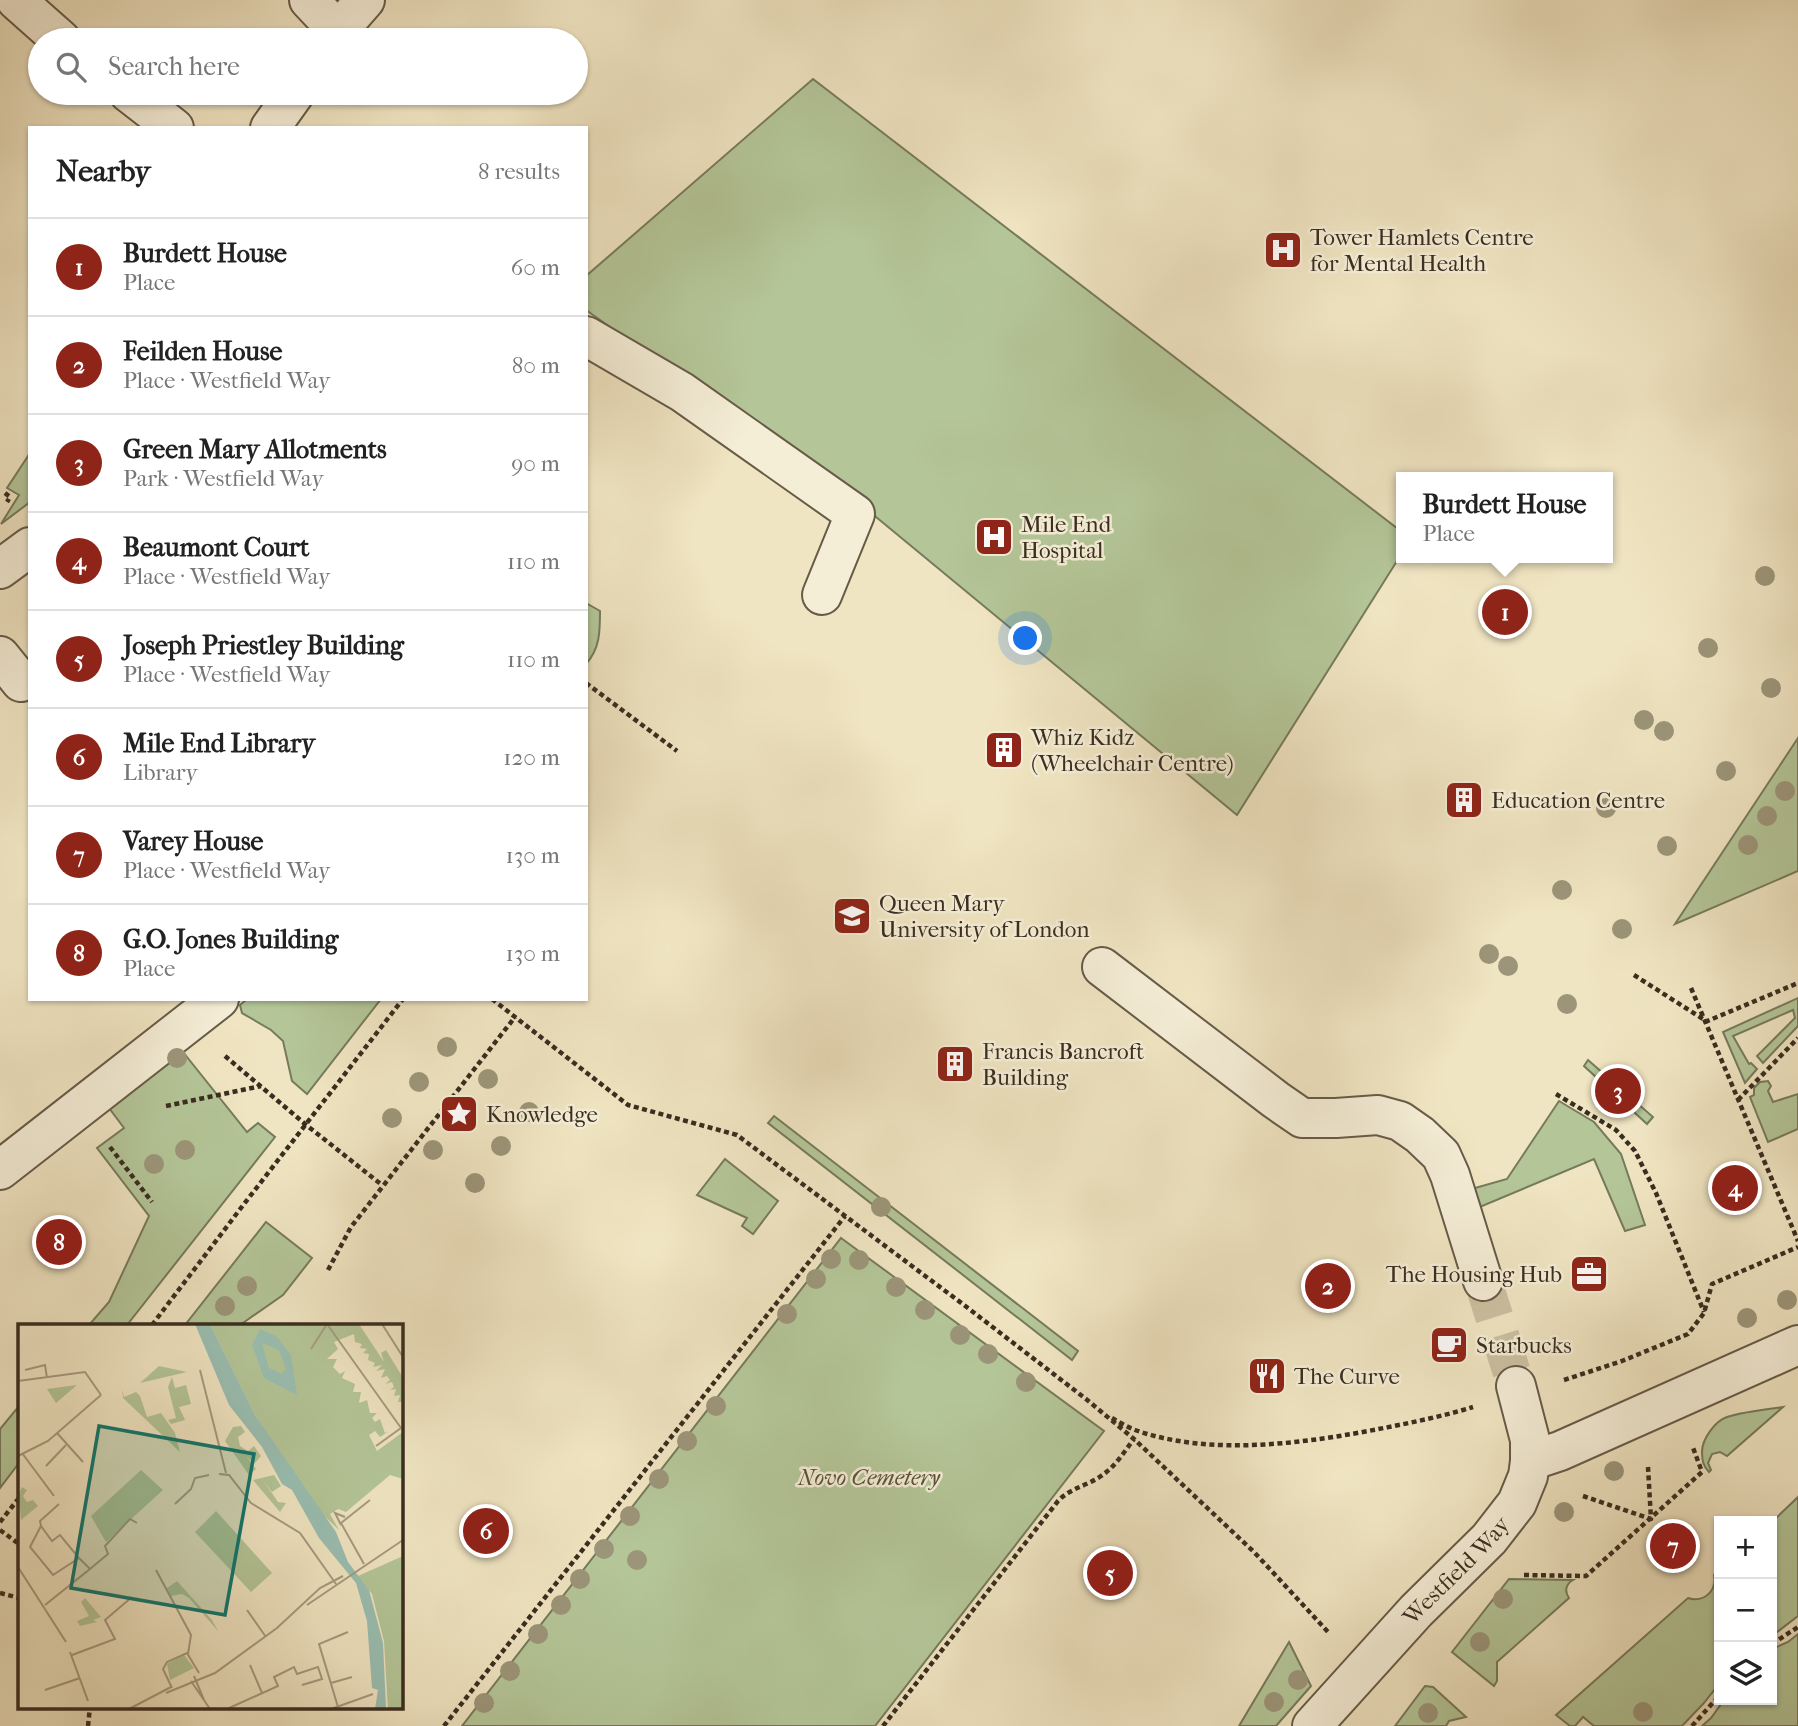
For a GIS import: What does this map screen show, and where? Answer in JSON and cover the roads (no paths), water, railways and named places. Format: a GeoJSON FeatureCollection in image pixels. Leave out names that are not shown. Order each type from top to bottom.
{"type":"FeatureCollection","features":[{"type":"Feature","properties":{"kind":"street"},"geometry":{"type":"LineString","coordinates":[[16,0],[48,28]]}},
{"type":"Feature","properties":{"kind":"street"},"geometry":{"type":"LineString","coordinates":[[309,0],[330,28]]}},
{"type":"Feature","properties":{"kind":"street"},"geometry":{"type":"LineString","coordinates":[[341,28],[365,0]]}},
{"type":"Feature","properties":{"kind":"street"},"geometry":{"type":"LineString","coordinates":[[144,105],[171,126]]}},
{"type":"Feature","properties":{"kind":"street"},"geometry":{"type":"LineString","coordinates":[[272,126],[287,105]]}},
{"type":"Feature","properties":{"kind":"street"},"geometry":{"type":"LineString","coordinates":[[588,337],[682,392],[855,514],[822,595]]}},
{"type":"Feature","properties":{"kind":"street"},"geometry":{"type":"LineString","coordinates":[[0,569],[28,548]]}},
{"type":"Feature","properties":{"kind":"street"},"geometry":{"type":"LineString","coordinates":[[1102,967],[1302,1118],[1378,1115],[1400,1121],[1420,1135],[1441,1155],[1450,1175],[1483,1281]]}},
{"type":"Feature","properties":{"kind":"street"},"geometry":{"type":"LineString","coordinates":[[0,1170],[216,1001]]}},
{"type":"Feature","properties":{"kind":"street"},"geometry":{"type":"LineString","coordinates":[[1530,1461],[1560,1451],[1798,1345]]}},
{"type":"Feature","properties":{"kind":"street","name":"Westfield Way"},"geometry":{"type":"LineString","coordinates":[[1312,1726],[1416,1611],[1489,1539],[1517,1503],[1528,1476],[1530,1440],[1516,1386]]}},
{"type":"Feature","properties":{"kind":"tunnel"},"geometry":{"type":"LineString","coordinates":[[1483,1281],[1516,1386]]}},
{"type":"Feature","properties":{"kind":"place","name":"Tower Hamlets Centre for Mental Health"},"geometry":{"type":"Point","coordinates":[1283,250]}},
{"type":"Feature","properties":{"kind":"place","name":"Mile End Hospital"},"geometry":{"type":"Point","coordinates":[994,537]}},
{"type":"Feature","properties":{"kind":"place","name":"Burdett House"},"geometry":{"type":"Point","coordinates":[1505,612]}},
{"type":"Feature","properties":{"kind":"place","name":"Whiz Kidz (Wheelchair Centre)"},"geometry":{"type":"Point","coordinates":[1004,750]}},
{"type":"Feature","properties":{"kind":"place","name":"Education Centre"},"geometry":{"type":"Point","coordinates":[1464,800]}},
{"type":"Feature","properties":{"kind":"place","name":"Queen Mary University of London"},"geometry":{"type":"Point","coordinates":[852,916]}},
{"type":"Feature","properties":{"kind":"place","name":"Francis Bancroft Building"},"geometry":{"type":"Point","coordinates":[955,1064]}},
{"type":"Feature","properties":{"kind":"place","name":"Green Mary Allotments"},"geometry":{"type":"Point","coordinates":[1618,1091]}},
{"type":"Feature","properties":{"kind":"place","name":"Knowledge"},"geometry":{"type":"Point","coordinates":[459,1114]}},
{"type":"Feature","properties":{"kind":"place","name":"Beaumont Court"},"geometry":{"type":"Point","coordinates":[1735,1188]}},
{"type":"Feature","properties":{"kind":"place","name":"G.O. Jones Building"},"geometry":{"type":"Point","coordinates":[59,1242]}},
{"type":"Feature","properties":{"kind":"place","name":"The Housing Hub"},"geometry":{"type":"Point","coordinates":[1589,1274]}},
{"type":"Feature","properties":{"kind":"place","name":"Feilden House"},"geometry":{"type":"Point","coordinates":[1328,1286]}},
{"type":"Feature","properties":{"kind":"place","name":"Starbucks"},"geometry":{"type":"Point","coordinates":[1449,1345]}},
{"type":"Feature","properties":{"kind":"place","name":"The Curve"},"geometry":{"type":"Point","coordinates":[1267,1376]}},
{"type":"Feature","properties":{"kind":"place","name":"Mile End Library"},"geometry":{"type":"Point","coordinates":[486,1531]}},
{"type":"Feature","properties":{"kind":"place","name":"Varey House"},"geometry":{"type":"Point","coordinates":[1673,1546]}},
{"type":"Feature","properties":{"kind":"place","name":"Joseph Priestley Building"},"geometry":{"type":"Point","coordinates":[1110,1573]}},
{"type":"Feature","properties":{"kind":"park label","name":"Novo Cemetery"},"geometry":{"type":"Point","coordinates":[869,1477]}}]}
